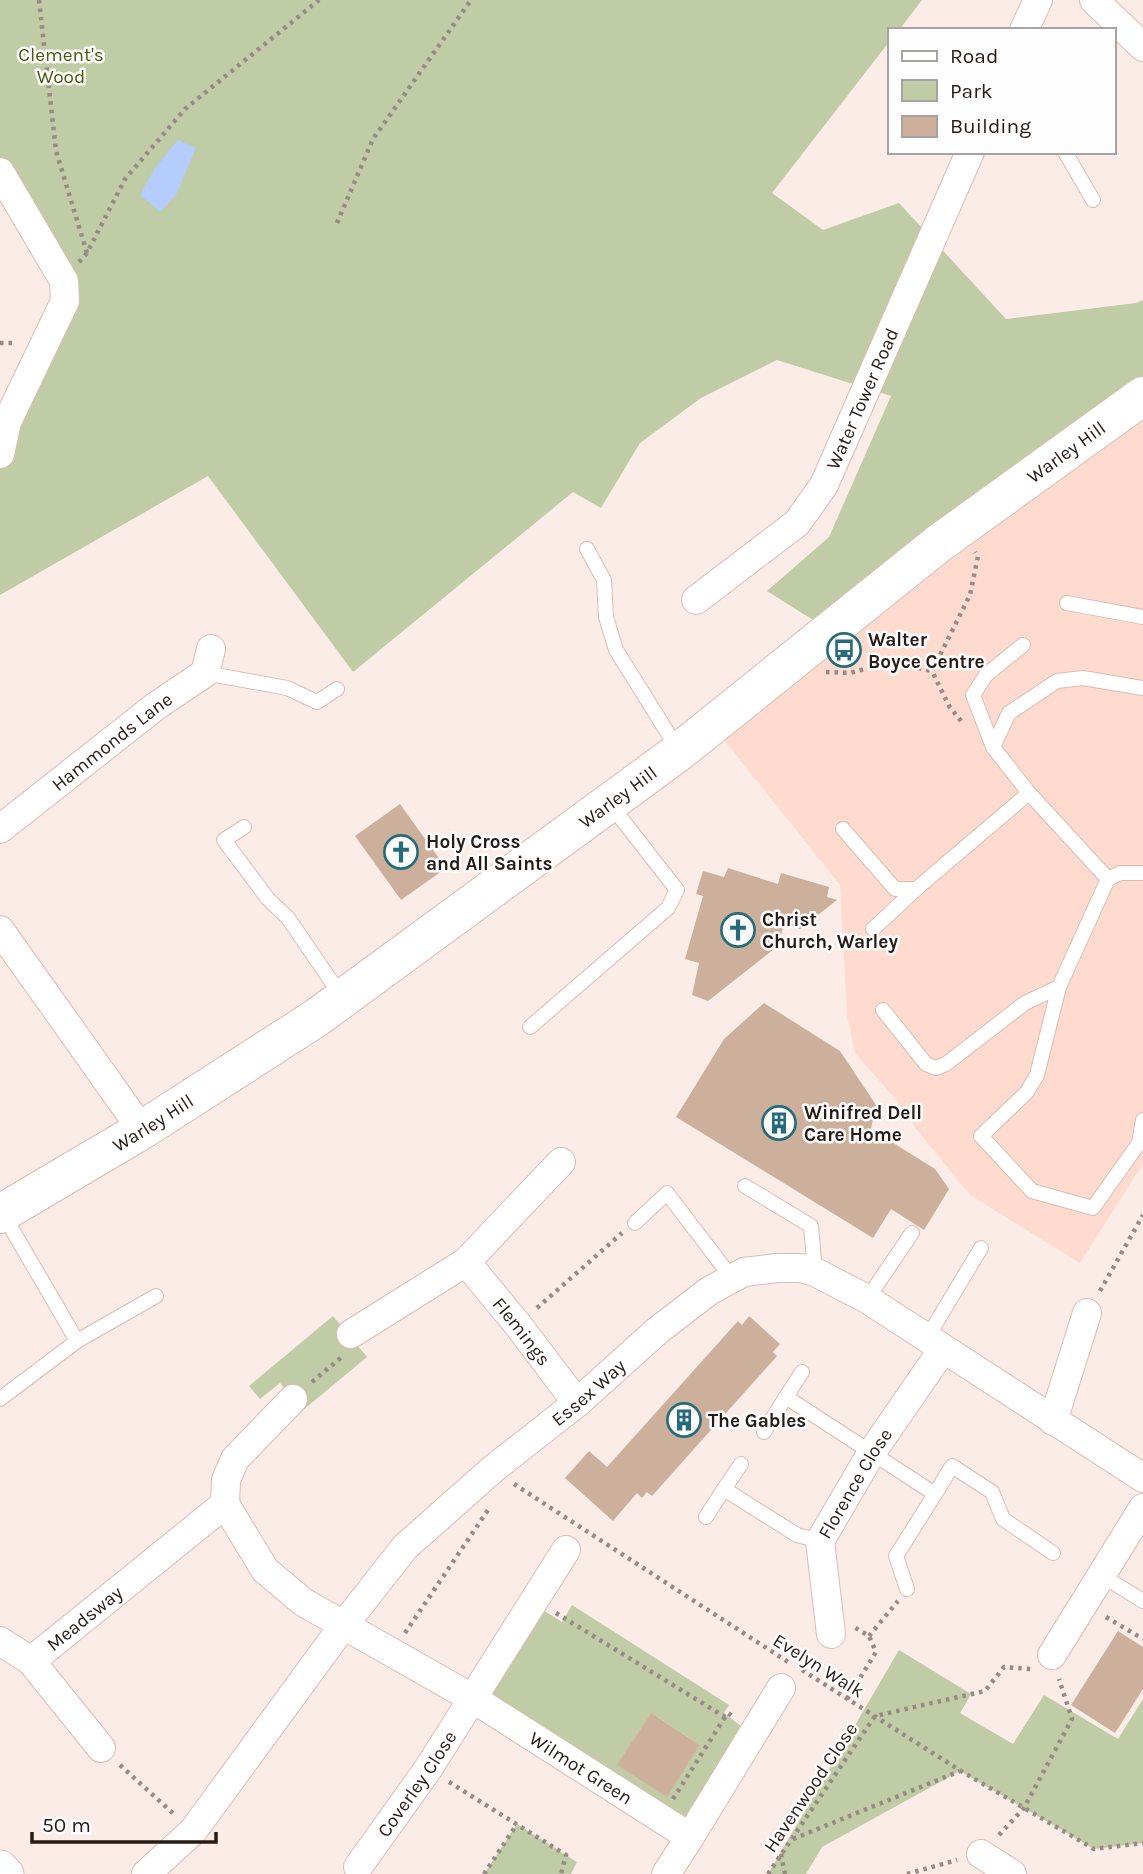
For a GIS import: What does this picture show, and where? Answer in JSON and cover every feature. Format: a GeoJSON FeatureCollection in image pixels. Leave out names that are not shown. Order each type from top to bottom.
{"type":"FeatureCollection","features":[{"type":"Feature","properties":{"kind":"main road","name":"Warley Hill"},"geometry":{"type":"LineString","coordinates":[[1,1214],[142,1130],[316,1018],[680,751],[962,528],[1143,396]]}},
{"type":"Feature","properties":{"kind":"street"},"geometry":{"type":"LineString","coordinates":[[1025,28],[1038,0]]}},
{"type":"Feature","properties":{"kind":"street"},"geometry":{"type":"LineString","coordinates":[[1094,0],[1143,47]]}},
{"type":"Feature","properties":{"kind":"street","name":"Water Tower Road"},"geometry":{"type":"LineString","coordinates":[[696,600],[797,523],[824,485],[969,154]]}},
{"type":"Feature","properties":{"kind":"street"},"geometry":{"type":"LineString","coordinates":[[0,172],[64,281],[65,301],[7,422],[0,454]]}},
{"type":"Feature","properties":{"kind":"street","name":"Hammonds Lane"},"geometry":{"type":"LineString","coordinates":[[0,829],[156,706],[208,661]]}},
{"type":"Feature","properties":{"kind":"street"},"geometry":{"type":"LineString","coordinates":[[0,930],[142,1130]]}},
{"type":"Feature","properties":{"kind":"street"},"geometry":{"type":"LineString","coordinates":[[351,1334],[466,1262],[561,1162]]}},
{"type":"Feature","properties":{"kind":"street","name":"Flemings"},"geometry":{"type":"LineString","coordinates":[[466,1262],[577,1403]]}},
{"type":"Feature","properties":{"kind":"street","name":"Essex Way"},"geometry":{"type":"LineString","coordinates":[[146,1874],[193,1831],[343,1626],[405,1547],[493,1469],[577,1403],[657,1331],[731,1278],[744,1272],[801,1268],[815,1272],[867,1299],[1143,1478]]}},
{"type":"Feature","properties":{"kind":"street"},"geometry":{"type":"LineString","coordinates":[[1053,1421],[1087,1313]]}},
{"type":"Feature","properties":{"kind":"street","name":"Florence Close"},"geometry":{"type":"LineString","coordinates":[[829,1623],[820,1541],[935,1344]]}},
{"type":"Feature","properties":{"kind":"street"},"geometry":{"type":"LineString","coordinates":[[293,1399],[235,1459],[226,1480],[225,1504],[265,1570],[303,1602],[343,1626]]}},
{"type":"Feature","properties":{"kind":"street","name":"Meadsway"},"geometry":{"type":"LineString","coordinates":[[102,1748],[31,1661],[225,1504]]}},
{"type":"Feature","properties":{"kind":"street"},"geometry":{"type":"LineString","coordinates":[[1052,1655],[1101,1575],[1139,1523]]}},
{"type":"Feature","properties":{"kind":"street"},"geometry":{"type":"LineString","coordinates":[[472,1698],[566,1550]]}},
{"type":"Feature","properties":{"kind":"street","name":"Wilmot Green"},"geometry":{"type":"LineString","coordinates":[[343,1626],[472,1698],[690,1837]]}},
{"type":"Feature","properties":{"kind":"street"},"geometry":{"type":"LineString","coordinates":[[0,1641],[31,1661]]}},
{"type":"Feature","properties":{"kind":"street"},"geometry":{"type":"LineString","coordinates":[[666,1874],[781,1688]]}},
{"type":"Feature","properties":{"kind":"street","name":"Coverley Close"},"geometry":{"type":"LineString","coordinates":[[358,1867],[428,1769],[472,1698]]}},
{"type":"Feature","properties":{"kind":"street"},"geometry":{"type":"LineString","coordinates":[[981,1854],[1012,1874]]}},
{"type":"Feature","properties":{"kind":"street"},"geometry":{"type":"LineString","coordinates":[[0,1868],[6,1874]]}},
{"type":"Feature","properties":{"kind":"lane"},"geometry":{"type":"LineString","coordinates":[[1066,154],[1093,200]]}},
{"type":"Feature","properties":{"kind":"lane"},"geometry":{"type":"LineString","coordinates":[[587,549],[604,580],[606,617],[616,650],[680,751]]}},
{"type":"Feature","properties":{"kind":"lane"},"geometry":{"type":"LineString","coordinates":[[1067,603],[1143,617]]}},
{"type":"Feature","properties":{"kind":"lane"},"geometry":{"type":"LineString","coordinates":[[1023,645],[986,675],[973,695],[993,747],[1029,793],[1108,879]]}},
{"type":"Feature","properties":{"kind":"lane"},"geometry":{"type":"LineString","coordinates":[[208,661],[287,688],[317,702],[337,689]]}},
{"type":"Feature","properties":{"kind":"lane"},"geometry":{"type":"LineString","coordinates":[[993,747],[1009,713],[1057,681],[1083,678],[1143,688]]}},
{"type":"Feature","properties":{"kind":"lane"},"geometry":{"type":"LineString","coordinates":[[873,929],[1029,793]]}},
{"type":"Feature","properties":{"kind":"lane"},"geometry":{"type":"LineString","coordinates":[[530,1027],[668,908],[677,890],[609,802]]}},
{"type":"Feature","properties":{"kind":"lane"},"geometry":{"type":"LineString","coordinates":[[244,827],[224,840],[268,900],[288,918],[343,998]]}},
{"type":"Feature","properties":{"kind":"lane"},"geometry":{"type":"LineString","coordinates":[[843,829],[895,889],[916,889]]}},
{"type":"Feature","properties":{"kind":"lane"},"geometry":{"type":"LineString","coordinates":[[1143,873],[1120,873],[1108,879],[1059,987],[1037,1075],[1027,1092],[981,1136],[1032,1191],[1093,1208],[1139,1143],[1143,1120]]}},
{"type":"Feature","properties":{"kind":"lane"},"geometry":{"type":"LineString","coordinates":[[883,1010],[926,1064],[936,1069],[1025,1003],[1059,987]]}},
{"type":"Feature","properties":{"kind":"lane"},"geometry":{"type":"LineString","coordinates":[[745,1186],[811,1226],[815,1272]]}},
{"type":"Feature","properties":{"kind":"lane"},"geometry":{"type":"LineString","coordinates":[[635,1223],[667,1193],[731,1278]]}},
{"type":"Feature","properties":{"kind":"lane"},"geometry":{"type":"LineString","coordinates":[[1,1214],[77,1341]]}},
{"type":"Feature","properties":{"kind":"lane"},"geometry":{"type":"LineString","coordinates":[[867,1299],[912,1233]]}},
{"type":"Feature","properties":{"kind":"lane"},"geometry":{"type":"LineString","coordinates":[[935,1344],[981,1248]]}},
{"type":"Feature","properties":{"kind":"lane"},"geometry":{"type":"LineString","coordinates":[[0,1399],[77,1341],[156,1296]]}},
{"type":"Feature","properties":{"kind":"lane"},"geometry":{"type":"LineString","coordinates":[[764,1432],[802,1372]]}},
{"type":"Feature","properties":{"kind":"lane"},"geometry":{"type":"LineString","coordinates":[[786,1397],[935,1494]]}},
{"type":"Feature","properties":{"kind":"lane"},"geometry":{"type":"LineString","coordinates":[[706,1517],[741,1464]]}},
{"type":"Feature","properties":{"kind":"lane"},"geometry":{"type":"LineString","coordinates":[[908,1589],[896,1556],[952,1466],[992,1492],[1003,1518],[1053,1553]]}},
{"type":"Feature","properties":{"kind":"lane"},"geometry":{"type":"LineString","coordinates":[[724,1489],[797,1535],[820,1541]]}},
{"type":"Feature","properties":{"kind":"lane"},"geometry":{"type":"LineString","coordinates":[[1101,1575],[1143,1601]]}},
{"type":"Feature","properties":{"kind":"path"},"geometry":{"type":"LineString","coordinates":[[39,0],[56,151],[87,253],[125,179],[184,109],[319,0]]}},
{"type":"Feature","properties":{"kind":"path"},"geometry":{"type":"LineString","coordinates":[[338,223],[373,139],[470,0]]}},
{"type":"Feature","properties":{"kind":"path"},"geometry":{"type":"LineString","coordinates":[[932,671],[970,595],[978,556],[962,528]]}},
{"type":"Feature","properties":{"kind":"path"},"geometry":{"type":"LineString","coordinates":[[793,660],[818,672],[850,673],[882,664],[932,671]]}},
{"type":"Feature","properties":{"kind":"path"},"geometry":{"type":"LineString","coordinates":[[932,671],[949,706],[982,745],[993,747]]}},
{"type":"Feature","properties":{"kind":"path"},"geometry":{"type":"LineString","coordinates":[[1087,1313],[1143,1215]]}},
{"type":"Feature","properties":{"kind":"path"},"geometry":{"type":"LineString","coordinates":[[518,1325],[635,1223]]}},
{"type":"Feature","properties":{"kind":"path"},"geometry":{"type":"LineString","coordinates":[[293,1399],[357,1345],[351,1334]]}},
{"type":"Feature","properties":{"kind":"path","name":"Evelyn Walk"},"geometry":{"type":"LineString","coordinates":[[493,1469],[847,1699],[961,1771],[1094,1849],[1143,1843]]}},
{"type":"Feature","properties":{"kind":"path"},"geometry":{"type":"LineString","coordinates":[[391,1652],[493,1503]]}},
{"type":"Feature","properties":{"kind":"path"},"geometry":{"type":"LineString","coordinates":[[869,1636],[908,1589]]}},
{"type":"Feature","properties":{"kind":"path"},"geometry":{"type":"LineString","coordinates":[[535,1600],[725,1717]]}},
{"type":"Feature","properties":{"kind":"path"},"geometry":{"type":"LineString","coordinates":[[1084,1604],[1143,1639]]}},
{"type":"Feature","properties":{"kind":"path"},"geometry":{"type":"LineString","coordinates":[[829,1623],[869,1636],[876,1652],[847,1699]]}},
{"type":"Feature","properties":{"kind":"path"},"geometry":{"type":"LineString","coordinates":[[875,1716],[985,1691],[1004,1667],[1032,1669],[1052,1655],[1072,1719],[1024,1808]]}},
{"type":"Feature","properties":{"kind":"path"},"geometry":{"type":"LineString","coordinates":[[661,1818],[728,1713],[756,1731]]}},
{"type":"Feature","properties":{"kind":"path","name":"Havenwood Close"},"geometry":{"type":"LineString","coordinates":[[768,1874],[875,1716]]}},
{"type":"Feature","properties":{"kind":"path"},"geometry":{"type":"LineString","coordinates":[[102,1748],[193,1831]]}},
{"type":"Feature","properties":{"kind":"path"},"geometry":{"type":"LineString","coordinates":[[428,1769],[566,1855],[561,1874]]}},
{"type":"Feature","properties":{"kind":"path"},"geometry":{"type":"LineString","coordinates":[[785,1874],[780,1855],[795,1837],[961,1771]]}},
{"type":"Feature","properties":{"kind":"path"},"geometry":{"type":"LineString","coordinates":[[484,1874],[517,1824]]}},
{"type":"Feature","properties":{"kind":"shaded area"},"geometry":{"type":"Polygon","coordinates":[[[1143,396],[1143,1164],[1080,1263],[970,1195],[917,1130],[898,1102],[855,1053],[847,1015],[840,885],[712,725],[1143,396]]]}},
{"type":"Feature","properties":{"kind":"green space","name":"Clement's Wood"},"geometry":{"type":"Polygon","coordinates":[[[0,0],[922,0],[901,28],[888,28],[888,43],[772,193],[823,230],[899,203],[1006,319],[1143,300],[1143,377],[821,625],[767,591],[829,537],[891,396],[777,360],[701,398],[640,443],[601,508],[573,492],[353,672],[208,476],[0,595],[0,454],[65,300],[0,172],[0,0]]]}},
{"type":"Feature","properties":{"kind":"green space"},"geometry":{"type":"Polygon","coordinates":[[[333,1316],[367,1357],[302,1411],[280,1383],[260,1399],[249,1386],[333,1316]]]}},
{"type":"Feature","properties":{"kind":"green space"},"geometry":{"type":"Polygon","coordinates":[[[572,1605],[729,1705],[724,1713],[746,1730],[689,1827],[485,1695],[541,1609],[562,1622],[572,1605]],[[651,1713],[618,1765],[667,1796],[700,1745],[651,1713]]]}},
{"type":"Feature","properties":{"kind":"green space"},"geometry":{"type":"Polygon","coordinates":[[[899,1650],[971,1694],[960,1713],[1013,1744],[1044,1695],[1118,1739],[1143,1699],[1143,1843],[1094,1849],[960,1771],[822,1847],[806,1874],[768,1874],[899,1650]]]}},
{"type":"Feature","properties":{"kind":"green space"},"geometry":{"type":"Polygon","coordinates":[[[517,1824],[577,1862],[571,1874],[484,1874],[517,1824]]]}},
{"type":"Feature","properties":{"kind":"water"},"geometry":{"type":"Polygon","coordinates":[[[178,140],[196,148],[176,195],[160,212],[140,195],[155,168],[178,140]]]}},
{"type":"Feature","properties":{"kind":"building","name":"Holy Cross and All Saints"},"geometry":{"type":"Polygon","coordinates":[[[400,804],[446,868],[401,900],[355,836],[400,804]]]}},
{"type":"Feature","properties":{"kind":"building","name":"Christ Church, Warley"},"geometry":{"type":"Polygon","coordinates":[[[728,868],[778,884],[781,873],[829,887],[827,897],[837,900],[800,929],[784,924],[778,946],[708,1001],[692,995],[699,963],[685,959],[703,896],[696,894],[703,871],[724,877],[728,868]]]}},
{"type":"Feature","properties":{"kind":"building","name":"Winifred Dell Care Home"},"geometry":{"type":"Polygon","coordinates":[[[764,1003],[840,1051],[876,1105],[871,1129],[935,1169],[949,1189],[924,1230],[891,1209],[873,1238],[676,1117],[724,1039],[764,1003]]]}},
{"type":"Feature","properties":{"kind":"building","name":"The Gables"},"geometry":{"type":"Polygon","coordinates":[[[749,1316],[780,1344],[773,1352],[777,1356],[652,1496],[647,1492],[642,1498],[637,1493],[613,1521],[565,1478],[589,1451],[607,1467],[738,1321],[742,1325],[749,1316]]]}},
{"type":"Feature","properties":{"kind":"building"},"geometry":{"type":"Polygon","coordinates":[[[1118,1631],[1143,1647],[1143,1689],[1115,1733],[1071,1705],[1118,1631]]]}},
{"type":"Feature","properties":{"kind":"building"},"geometry":{"type":"Polygon","coordinates":[[[651,1713],[700,1745],[667,1797],[617,1765],[651,1713]]]}},
{"type":"Feature","properties":{"kind":"place","name":"Walter Boyce Centre"},"geometry":{"type":"Point","coordinates":[844,650]}},
{"type":"Feature","properties":{"kind":"place","name":"Holy Cross and All Saints"},"geometry":{"type":"Point","coordinates":[401,852]}},
{"type":"Feature","properties":{"kind":"place","name":"Christ Church, Warley"},"geometry":{"type":"Point","coordinates":[738,930]}},
{"type":"Feature","properties":{"kind":"place","name":"Winifred Dell Care Home"},"geometry":{"type":"Point","coordinates":[779,1123]}},
{"type":"Feature","properties":{"kind":"place","name":"The Gables"},"geometry":{"type":"Point","coordinates":[684,1420]}}]}
